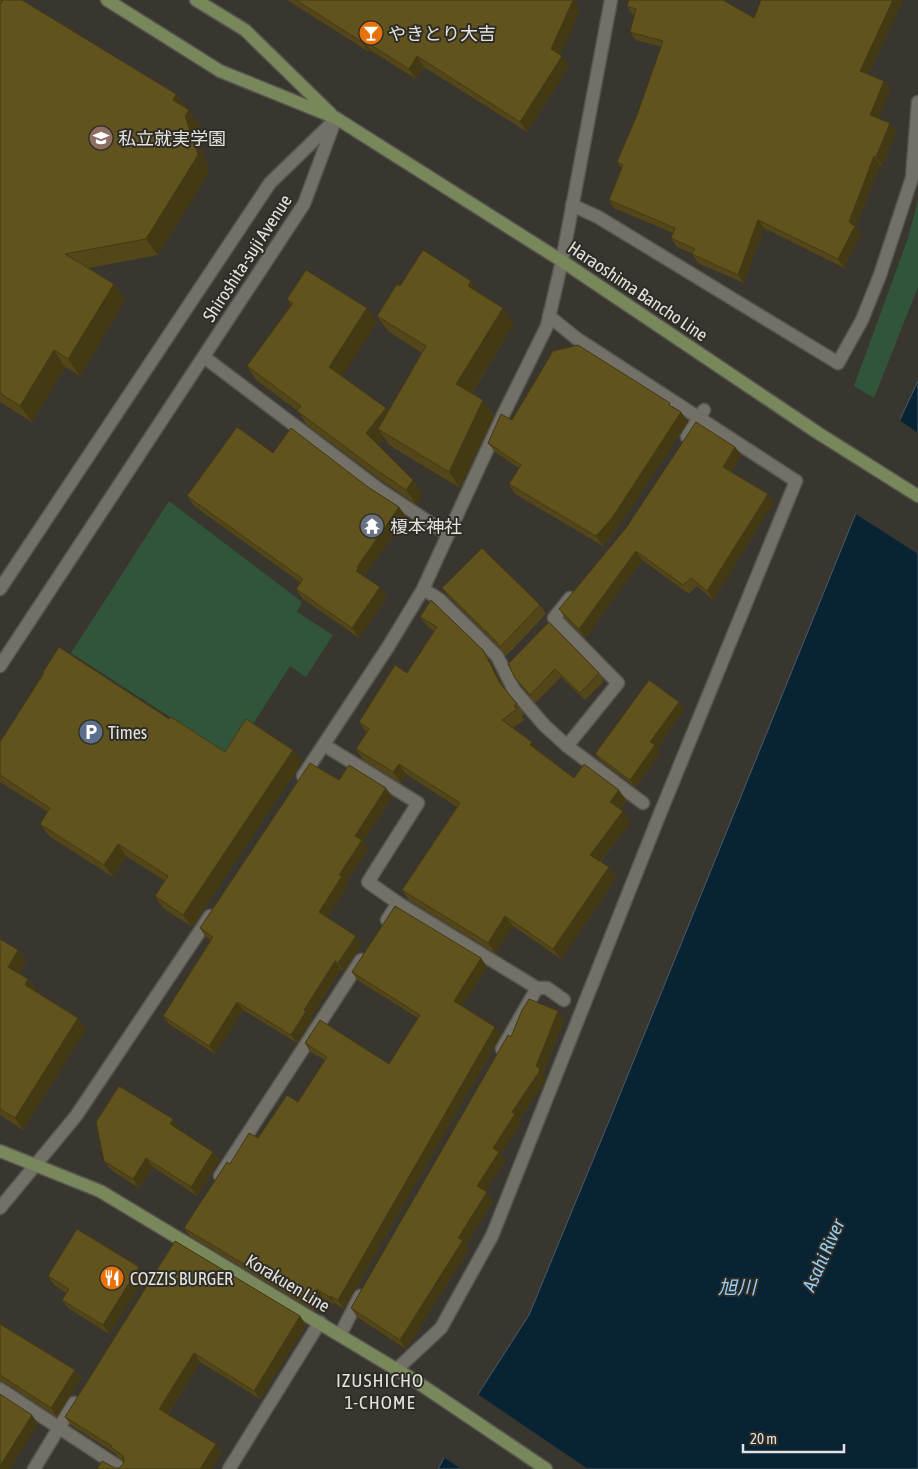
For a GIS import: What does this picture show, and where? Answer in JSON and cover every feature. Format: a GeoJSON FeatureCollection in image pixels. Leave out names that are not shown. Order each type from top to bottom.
{"type":"FeatureCollection","features":[{"type":"Feature","properties":{"kind":"main road","name":"Haraoshima Bancho Line"},"geometry":{"type":"LineString","coordinates":[[106,0],[220,71],[336,118],[562,261],[818,433],[918,496]]}},
{"type":"Feature","properties":{"kind":"main road","name":"Haraoshima Bancho Line"},"geometry":{"type":"LineString","coordinates":[[196,0],[246,30],[336,118]]}},
{"type":"Feature","properties":{"kind":"main road","name":"Korakuen Line"},"geometry":{"type":"LineString","coordinates":[[0,1151],[100,1191],[397,1369],[546,1469]]}},
{"type":"Feature","properties":{"kind":"street"},"geometry":{"type":"LineString","coordinates":[[296,786],[388,647],[423,589],[504,413],[547,326],[562,261],[611,0]]}},
{"type":"Feature","properties":{"kind":"street"},"geometry":{"type":"LineString","coordinates":[[572,205],[598,217],[838,363],[862,320],[880,274],[912,178],[918,102]]}},
{"type":"Feature","properties":{"kind":"street","name":"Shiroshita-suji Avenue"},"geometry":{"type":"LineString","coordinates":[[0,666],[304,204],[336,118]]}},
{"type":"Feature","properties":{"kind":"street","name":"Shiroshita-suji Avenue"},"geometry":{"type":"LineString","coordinates":[[0,589],[270,182],[336,118]]}},
{"type":"Feature","properties":{"kind":"street"},"geometry":{"type":"LineString","coordinates":[[747,324],[754,312]]}},
{"type":"Feature","properties":{"kind":"street"},"geometry":{"type":"LineString","coordinates":[[397,1369],[441,1328],[492,1236],[573,1006],[796,481],[702,414],[576,338],[549,316]]}},
{"type":"Feature","properties":{"kind":"street"},"geometry":{"type":"LineString","coordinates":[[204,357],[380,490],[447,534]]}},
{"type":"Feature","properties":{"kind":"street"},"geometry":{"type":"LineString","coordinates":[[678,451],[702,414]]}},
{"type":"Feature","properties":{"kind":"street"},"geometry":{"type":"LineString","coordinates":[[567,746],[618,683],[551,621],[578,588]]}},
{"type":"Feature","properties":{"kind":"street"},"geometry":{"type":"LineString","coordinates":[[423,589],[439,599],[507,667],[514,690],[544,725],[567,746],[643,803]]}},
{"type":"Feature","properties":{"kind":"street"},"geometry":{"type":"LineString","coordinates":[[324,745],[418,803],[368,882],[398,903],[537,988],[547,988],[573,1006]]}},
{"type":"Feature","properties":{"kind":"street"},"geometry":{"type":"LineString","coordinates":[[0,1208],[76,1116],[219,902]]}},
{"type":"Feature","properties":{"kind":"street"},"geometry":{"type":"LineString","coordinates":[[382,927],[398,903]]}},
{"type":"Feature","properties":{"kind":"street"},"geometry":{"type":"LineString","coordinates":[[211,1190],[366,952]]}},
{"type":"Feature","properties":{"kind":"street"},"geometry":{"type":"LineString","coordinates":[[498,1056],[537,988]]}},
{"type":"Feature","properties":{"kind":"street"},"geometry":{"type":"LineString","coordinates":[[340,1335],[366,1286]]}},
{"type":"Feature","properties":{"kind":"street"},"geometry":{"type":"LineString","coordinates":[[229,1469],[320,1322]]}},
{"type":"Feature","properties":{"kind":"street"},"geometry":{"type":"LineString","coordinates":[[0,1389],[122,1469]]}},
{"type":"Feature","properties":{"kind":"street"},"geometry":{"type":"LineString","coordinates":[[34,1469],[80,1394]]}},
{"type":"Feature","properties":{"kind":"green space"},"geometry":{"type":"Polygon","coordinates":[[[918,200],[918,287],[874,398],[854,386],[908,238],[918,200]]]}},
{"type":"Feature","properties":{"kind":"green space"},"geometry":{"type":"Polygon","coordinates":[[[169,501],[302,602],[297,612],[333,635],[306,677],[290,666],[232,757],[71,653],[169,501]]]}},
{"type":"Feature","properties":{"kind":"water","name":"旭川"},"geometry":{"type":"Polygon","coordinates":[[[918,381],[918,1469],[438,1469],[475,1399],[529,1315],[856,513],[918,381]]]}},
{"type":"Feature","properties":{"kind":"pier"},"geometry":{"type":"Polygon","coordinates":[[[898,419],[918,433],[918,554],[854,513],[898,419]]]}},
{"type":"Feature","properties":{"kind":"pier"},"geometry":{"type":"Polygon","coordinates":[[[476,1393],[588,1469],[461,1469],[442,1456],[476,1393]]]}},
{"type":"Feature","properties":{"kind":"building","name":"私立就実学園"},"geometry":{"type":"Polygon","coordinates":[[[3,0],[22,0],[176,94],[173,100],[189,110],[185,116],[198,155],[146,239],[65,254],[114,284],[68,359],[54,350],[20,406],[0,393],[0,4],[3,0]]]}},
{"type":"Feature","properties":{"kind":"building"},"geometry":{"type":"Polygon","coordinates":[[[296,0],[573,0],[551,49],[562,56],[520,122],[417,56],[409,69],[296,0]]]}},
{"type":"Feature","properties":{"kind":"building"},"geometry":{"type":"Polygon","coordinates":[[[629,0],[723,0],[754,18],[761,0],[893,0],[860,71],[884,81],[870,115],[890,123],[876,157],[874,156],[849,222],[855,226],[838,259],[758,220],[738,275],[692,254],[695,249],[671,238],[675,228],[609,200],[623,165],[617,162],[637,115],[663,41],[630,32],[636,9],[627,6],[629,0]]]}},
{"type":"Feature","properties":{"kind":"building"},"geometry":{"type":"Polygon","coordinates":[[[423,250],[471,281],[468,286],[503,308],[456,384],[483,400],[449,472],[378,429],[426,346],[377,316],[397,284],[400,286],[423,250]]]}},
{"type":"Feature","properties":{"kind":"building"},"geometry":{"type":"Polygon","coordinates":[[[306,270],[367,308],[329,367],[386,408],[366,433],[413,480],[406,490],[297,411],[301,406],[247,366],[293,303],[287,299],[306,270]]]}},
{"type":"Feature","properties":{"kind":"building"},"geometry":{"type":"Polygon","coordinates":[[[578,345],[670,403],[669,405],[681,412],[612,518],[596,536],[509,484],[521,465],[488,443],[501,414],[512,420],[553,351],[578,345]]]}},
{"type":"Feature","properties":{"kind":"building"},"geometry":{"type":"Polygon","coordinates":[[[696,422],[735,447],[723,467],[768,494],[707,591],[691,578],[683,585],[636,551],[579,629],[559,609],[626,528],[696,422]]]}},
{"type":"Feature","properties":{"kind":"building"},"geometry":{"type":"Polygon","coordinates":[[[237,427],[273,453],[291,428],[368,487],[399,507],[357,567],[356,571],[380,587],[352,628],[296,589],[303,579],[187,496],[237,427]]]}},
{"type":"Feature","properties":{"kind":"building"},"geometry":{"type":"Polygon","coordinates":[[[482,548],[540,605],[500,647],[442,588],[482,548]]]}},
{"type":"Feature","properties":{"kind":"building"},"geometry":{"type":"Polygon","coordinates":[[[431,600],[483,650],[500,683],[517,704],[514,706],[517,709],[502,720],[532,742],[530,745],[574,778],[584,764],[619,790],[610,802],[623,811],[590,855],[609,867],[553,949],[505,916],[488,943],[402,890],[460,803],[399,764],[393,772],[356,749],[369,729],[359,722],[395,665],[407,673],[437,627],[420,617],[431,600]]]}},
{"type":"Feature","properties":{"kind":"building"},"geometry":{"type":"Polygon","coordinates":[[[549,622],[599,673],[580,693],[555,669],[530,695],[515,678],[508,664],[549,622]]]}},
{"type":"Feature","properties":{"kind":"building"},"geometry":{"type":"Polygon","coordinates":[[[59,647],[169,719],[171,717],[225,752],[246,719],[293,750],[183,915],[155,896],[168,876],[118,844],[104,865],[40,824],[50,808],[0,775],[0,742],[59,647]]]}},
{"type":"Feature","properties":{"kind":"building"},"geometry":{"type":"Polygon","coordinates":[[[649,680],[679,702],[650,742],[655,745],[630,780],[595,754],[649,680]]]}},
{"type":"Feature","properties":{"kind":"building"},"geometry":{"type":"Polygon","coordinates":[[[310,763],[339,780],[349,765],[386,788],[355,836],[362,840],[339,875],[342,876],[319,912],[356,936],[338,963],[335,961],[304,1010],[306,1011],[291,1035],[237,1002],[209,1046],[163,1016],[213,937],[200,928],[310,763]]]}},
{"type":"Feature","properties":{"kind":"building"},"geometry":{"type":"Polygon","coordinates":[[[395,906],[481,958],[454,1001],[495,1027],[338,1300],[329,1297],[317,1289],[309,1303],[184,1228],[227,1162],[230,1164],[249,1133],[258,1138],[287,1095],[298,1102],[327,1057],[305,1043],[320,1020],[389,1064],[420,1015],[352,972],[395,906]]]}},
{"type":"Feature","properties":{"kind":"building"},"geometry":{"type":"Polygon","coordinates":[[[0,939],[18,950],[8,967],[28,979],[25,985],[78,1018],[15,1118],[0,1109],[0,939]]]}},
{"type":"Feature","properties":{"kind":"building"},"geometry":{"type":"Polygon","coordinates":[[[529,999],[558,1011],[536,1066],[540,1069],[539,1072],[512,1112],[515,1114],[493,1148],[499,1152],[477,1186],[487,1192],[458,1238],[463,1240],[400,1340],[351,1308],[508,1035],[511,1037],[522,1010],[529,999]]]}},
{"type":"Feature","properties":{"kind":"building"},"geometry":{"type":"Polygon","coordinates":[[[119,1086],[173,1119],[170,1124],[213,1152],[191,1187],[146,1158],[133,1179],[104,1161],[96,1122],[119,1086]]]}},
{"type":"Feature","properties":{"kind":"building"},"geometry":{"type":"Polygon","coordinates":[[[77,1229],[139,1267],[103,1325],[62,1300],[69,1289],[48,1276],[77,1229]]]}},
{"type":"Feature","properties":{"kind":"building"},"geometry":{"type":"Polygon","coordinates":[[[175,1241],[300,1316],[254,1391],[194,1353],[159,1409],[216,1444],[200,1469],[97,1469],[102,1461],[115,1468],[119,1468],[123,1464],[123,1456],[112,1446],[65,1417],[175,1241]]]}},
{"type":"Feature","properties":{"kind":"building"},"geometry":{"type":"Polygon","coordinates":[[[0,1324],[75,1370],[51,1408],[0,1375],[0,1324]]]}},
{"type":"Feature","properties":{"kind":"building"},"geometry":{"type":"Polygon","coordinates":[[[0,1394],[32,1415],[0,1466],[0,1394]]]}},
{"type":"Feature","properties":{"kind":"place","name":"やきとり大吉"},"geometry":{"type":"Point","coordinates":[371,33]}},
{"type":"Feature","properties":{"kind":"place","name":"私立就実学園"},"geometry":{"type":"Point","coordinates":[101,138]}},
{"type":"Feature","properties":{"kind":"place","name":"榎本神社"},"geometry":{"type":"Point","coordinates":[372,526]}},
{"type":"Feature","properties":{"kind":"place","name":"Times"},"geometry":{"type":"Point","coordinates":[91,732]}},
{"type":"Feature","properties":{"kind":"place","name":"COZZIS BURGER"},"geometry":{"type":"Point","coordinates":[112,1278]}},
{"type":"Feature","properties":{"kind":"district","name":"IZUSHICHO 1-CHOME"},"geometry":{"type":"Point","coordinates":[380,1391]}},
{"type":"Feature","properties":{"kind":"water label","name":"Asahi River"},"geometry":{"type":"Point","coordinates":[823,1255]}}]}
